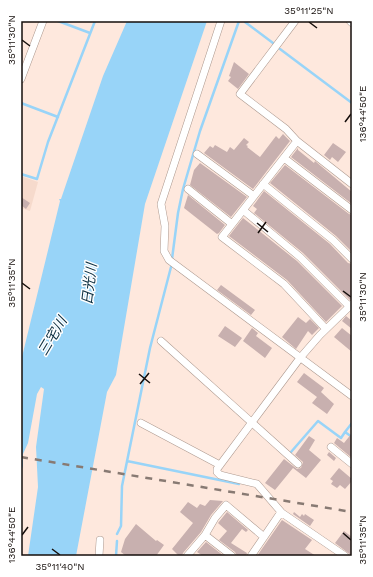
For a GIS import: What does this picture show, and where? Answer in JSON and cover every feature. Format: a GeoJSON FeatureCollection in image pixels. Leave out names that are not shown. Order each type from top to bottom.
{"type":"FeatureCollection","features":[{"type":"Feature","properties":{"kind":"street"},"geometry":{"type":"LineString","coordinates":[[21,79],[24,63],[43,21]]}},
{"type":"Feature","properties":{"kind":"street"},"geometry":{"type":"LineString","coordinates":[[221,21],[161,204],[165,226],[164,251],[169,260],[352,396]]}},
{"type":"Feature","properties":{"kind":"street"},"geometry":{"type":"LineString","coordinates":[[295,21],[240,94],[286,129],[297,141],[352,184]]}},
{"type":"Feature","properties":{"kind":"street"},"geometry":{"type":"LineString","coordinates":[[297,141],[222,237],[284,284],[326,329]]}},
{"type":"Feature","properties":{"kind":"street"},"geometry":{"type":"LineString","coordinates":[[197,154],[254,196]]}},
{"type":"Feature","properties":{"kind":"street"},"geometry":{"type":"LineString","coordinates":[[284,158],[352,210]]}},
{"type":"Feature","properties":{"kind":"street"},"geometry":{"type":"LineString","coordinates":[[263,184],[332,240],[352,259]]}},
{"type":"Feature","properties":{"kind":"street"},"geometry":{"type":"LineString","coordinates":[[188,189],[232,224]]}},
{"type":"Feature","properties":{"kind":"street"},"geometry":{"type":"LineString","coordinates":[[243,210],[300,257],[351,305],[326,329],[300,358],[217,469],[217,472],[220,475],[257,484],[281,512],[345,556]]}},
{"type":"Feature","properties":{"kind":"street"},"geometry":{"type":"LineString","coordinates":[[161,341],[298,464]]}},
{"type":"Feature","properties":{"kind":"street"},"geometry":{"type":"LineString","coordinates":[[141,423],[220,465]]}},
{"type":"Feature","properties":{"kind":"street"},"geometry":{"type":"LineString","coordinates":[[331,447],[352,464]]}},
{"type":"Feature","properties":{"kind":"street"},"geometry":{"type":"LineString","coordinates":[[187,556],[205,535],[215,518],[226,505],[264,536]]}},
{"type":"Feature","properties":{"kind":"street"},"geometry":{"type":"LineString","coordinates":[[251,556],[281,512]]}},
{"type":"Feature","properties":{"kind":"street"},"geometry":{"type":"LineString","coordinates":[[205,535],[232,556]]}},
{"type":"Feature","properties":{"kind":"street"},"geometry":{"type":"LineString","coordinates":[[99,556],[100,540]]}},
{"type":"Feature","properties":{"kind":"shaded area"},"geometry":{"type":"Polygon","coordinates":[[[21,176],[38,182],[30,211],[21,208],[21,176]]]}},
{"type":"Feature","properties":{"kind":"water"},"geometry":{"type":"Polygon","coordinates":[[[127,21],[207,21],[145,204],[116,375],[107,392],[76,556],[28,556],[38,487],[36,447],[44,389],[41,387],[37,394],[28,443],[23,454],[23,466],[21,472],[21,361],[60,201],[59,199],[61,199],[103,76],[127,21]]]}},
{"type":"Feature","properties":{"kind":"building"},"geometry":{"type":"Polygon","coordinates":[[[234,62],[249,74],[238,89],[228,81],[231,77],[229,76],[234,62]]]}},
{"type":"Feature","properties":{"kind":"building"},"geometry":{"type":"Polygon","coordinates":[[[283,134],[290,141],[253,189],[204,153],[210,146],[213,148],[215,145],[227,152],[230,147],[234,150],[244,138],[249,142],[246,145],[248,146],[247,147],[260,157],[276,136],[279,139],[283,134]]]}},
{"type":"Feature","properties":{"kind":"building"},"geometry":{"type":"Polygon","coordinates":[[[333,143],[346,152],[338,162],[332,157],[330,160],[324,155],[333,143]]]}},
{"type":"Feature","properties":{"kind":"building"},"geometry":{"type":"Polygon","coordinates":[[[298,148],[298,150],[314,163],[315,161],[352,192],[352,204],[291,157],[298,148]]]}},
{"type":"Feature","properties":{"kind":"building"},"geometry":{"type":"Polygon","coordinates":[[[200,163],[247,197],[231,217],[190,185],[194,170],[200,163]]]}},
{"type":"Feature","properties":{"kind":"building"},"geometry":{"type":"Polygon","coordinates":[[[285,165],[352,215],[352,252],[336,236],[270,183],[285,165]]]}},
{"type":"Feature","properties":{"kind":"building"},"geometry":{"type":"Polygon","coordinates":[[[264,191],[330,244],[348,263],[352,264],[352,298],[350,300],[303,253],[254,213],[257,209],[253,206],[264,191]]]}},
{"type":"Feature","properties":{"kind":"building"},"geometry":{"type":"Polygon","coordinates":[[[188,195],[225,225],[219,233],[217,234],[184,208],[188,195]]]}},
{"type":"Feature","properties":{"kind":"building"},"geometry":{"type":"Polygon","coordinates":[[[21,197],[30,203],[26,209],[21,205],[21,197]]]}},
{"type":"Feature","properties":{"kind":"building"},"geometry":{"type":"Polygon","coordinates":[[[243,218],[297,261],[342,306],[326,322],[287,280],[229,236],[243,218]]]}},
{"type":"Feature","properties":{"kind":"building"},"geometry":{"type":"Polygon","coordinates":[[[221,285],[255,310],[251,315],[217,290],[221,285]]]}},
{"type":"Feature","properties":{"kind":"building"},"geometry":{"type":"Polygon","coordinates":[[[346,316],[352,321],[352,329],[342,321],[346,316]]]}},
{"type":"Feature","properties":{"kind":"building"},"geometry":{"type":"Polygon","coordinates":[[[298,317],[306,323],[310,319],[319,328],[312,335],[308,331],[296,349],[282,337],[298,317]]]}},
{"type":"Feature","properties":{"kind":"building"},"geometry":{"type":"Polygon","coordinates":[[[225,326],[242,338],[235,347],[218,336],[225,326]]]}},
{"type":"Feature","properties":{"kind":"building"},"geometry":{"type":"Polygon","coordinates":[[[252,328],[258,333],[256,336],[272,348],[265,358],[243,341],[252,328]]]}},
{"type":"Feature","properties":{"kind":"building"},"geometry":{"type":"Polygon","coordinates":[[[342,328],[352,336],[352,352],[334,337],[342,328]]]}},
{"type":"Feature","properties":{"kind":"building"},"geometry":{"type":"Polygon","coordinates":[[[304,373],[324,388],[321,392],[334,404],[327,414],[312,403],[317,397],[297,382],[304,373]]]}},
{"type":"Feature","properties":{"kind":"building"},"geometry":{"type":"Polygon","coordinates":[[[352,433],[352,458],[334,443],[337,438],[344,443],[352,433]]]}},
{"type":"Feature","properties":{"kind":"building"},"geometry":{"type":"Polygon","coordinates":[[[309,436],[315,440],[309,450],[321,460],[306,478],[293,468],[275,490],[265,483],[284,459],[297,469],[301,468],[303,462],[295,455],[309,436]]]}},
{"type":"Feature","properties":{"kind":"building"},"geometry":{"type":"Polygon","coordinates":[[[329,452],[336,458],[334,461],[327,455],[329,452]]]}},
{"type":"Feature","properties":{"kind":"building"},"geometry":{"type":"Polygon","coordinates":[[[339,468],[352,479],[345,489],[340,485],[337,488],[331,484],[333,481],[330,479],[339,468]]]}},
{"type":"Feature","properties":{"kind":"building"},"geometry":{"type":"Polygon","coordinates":[[[210,500],[223,501],[211,515],[201,532],[182,556],[179,556],[172,549],[193,523],[180,512],[188,502],[197,508],[200,504],[205,506],[210,500]]]}},
{"type":"Feature","properties":{"kind":"building"},"geometry":{"type":"Polygon","coordinates":[[[227,512],[248,530],[246,532],[242,529],[231,543],[247,553],[246,556],[237,556],[235,552],[219,540],[227,531],[218,523],[227,512]]]}},
{"type":"Feature","properties":{"kind":"building"},"geometry":{"type":"Polygon","coordinates":[[[294,512],[300,517],[302,514],[304,516],[305,514],[314,520],[310,526],[293,514],[294,512]]]}},
{"type":"Feature","properties":{"kind":"building"},"geometry":{"type":"Polygon","coordinates":[[[282,520],[312,540],[305,549],[316,556],[257,556],[282,520]]]}},
{"type":"Feature","properties":{"kind":"building"},"geometry":{"type":"Polygon","coordinates":[[[136,524],[156,541],[157,540],[164,545],[156,556],[126,556],[121,552],[125,539],[136,524]]]}},
{"type":"Feature","properties":{"kind":"building"},"geometry":{"type":"Polygon","coordinates":[[[344,531],[352,537],[352,556],[335,543],[344,531]]]}},
{"type":"Feature","properties":{"kind":"building"},"geometry":{"type":"Polygon","coordinates":[[[206,542],[224,556],[203,556],[197,552],[206,542]]]}},
{"type":"Feature","properties":{"kind":"waterway"},"geometry":{"type":"LineString","coordinates":[[58,21],[90,33]]}},
{"type":"Feature","properties":{"kind":"waterway"},"geometry":{"type":"LineString","coordinates":[[21,174],[37,179],[48,142],[95,21]]}},
{"type":"Feature","properties":{"kind":"waterway"},"geometry":{"type":"LineString","coordinates":[[172,259],[178,213],[183,189],[200,131],[239,21]]}},
{"type":"Feature","properties":{"kind":"waterway"},"geometry":{"type":"LineString","coordinates":[[245,22],[273,43]]}},
{"type":"Feature","properties":{"kind":"waterway"},"geometry":{"type":"LineString","coordinates":[[280,49],[352,103]]}},
{"type":"Feature","properties":{"kind":"waterway"},"geometry":{"type":"LineString","coordinates":[[21,103],[58,117]]}},
{"type":"Feature","properties":{"kind":"waterway"},"geometry":{"type":"LineString","coordinates":[[117,534],[121,526],[122,486],[150,348],[171,267]]}},
{"type":"Feature","properties":{"kind":"waterway"},"geometry":{"type":"LineString","coordinates":[[291,452],[318,421],[341,438],[345,432]]}},
{"type":"Feature","properties":{"kind":"waterway"},"geometry":{"type":"LineString","coordinates":[[352,423],[345,432],[352,437]]}},
{"type":"Feature","properties":{"kind":"waterway"},"geometry":{"type":"LineString","coordinates":[[127,461],[239,484]]}},
{"type":"Feature","properties":{"kind":"waterway"},"geometry":{"type":"LineString","coordinates":[[116,556],[117,541]]}},
{"type":"Feature","properties":{"kind":"railway"},"geometry":{"type":"LineString","coordinates":[[21,457],[352,512]]}},
{"type":"Feature","properties":{"kind":"water label","name":"日光川"},"geometry":{"type":"Point","coordinates":[89,284]}},
{"type":"Feature","properties":{"kind":"water label","name":"三宅川"},"geometry":{"type":"Point","coordinates":[52,336]}}]}
